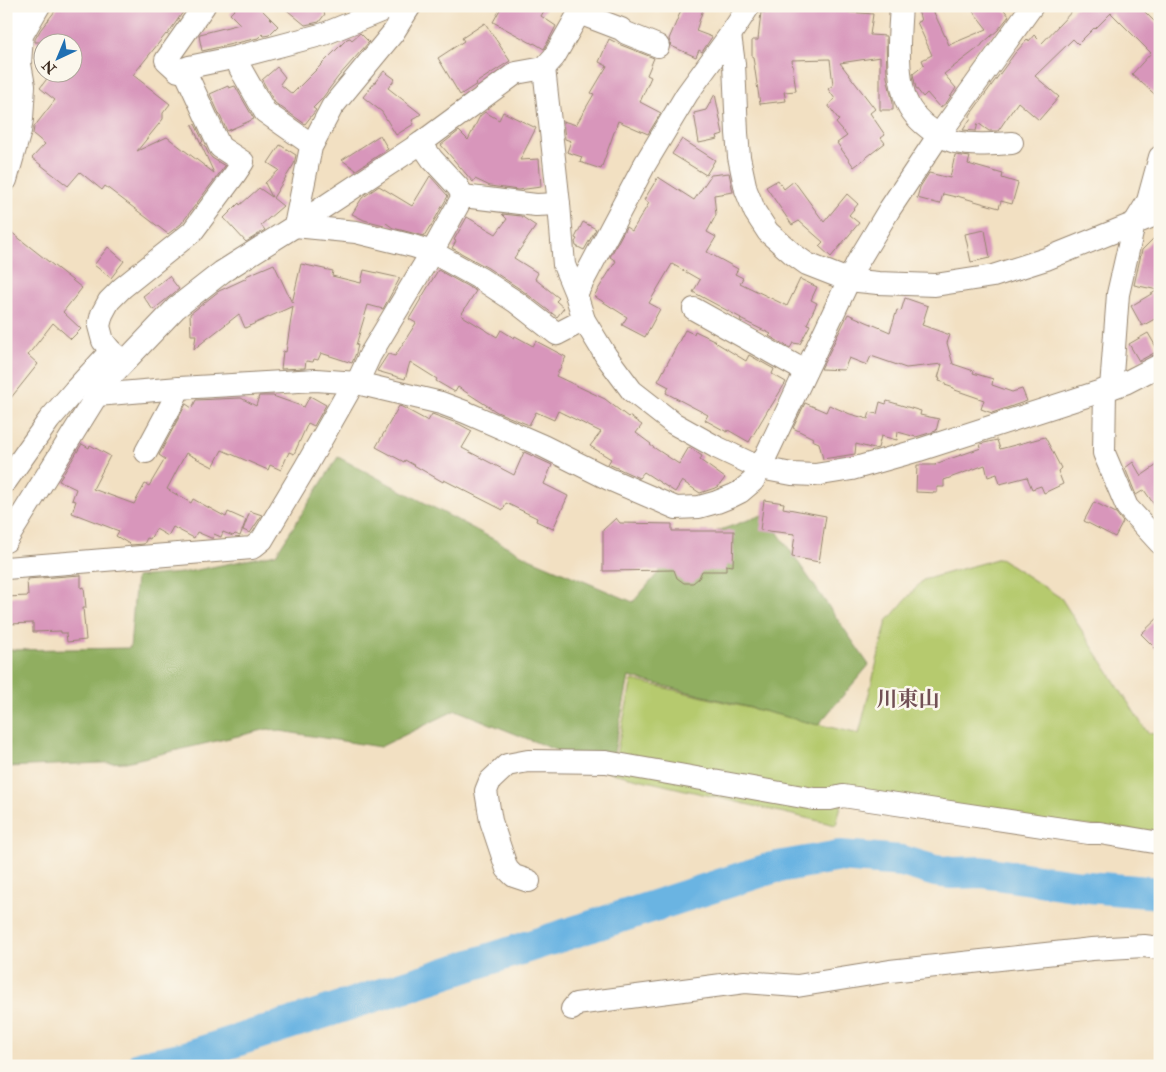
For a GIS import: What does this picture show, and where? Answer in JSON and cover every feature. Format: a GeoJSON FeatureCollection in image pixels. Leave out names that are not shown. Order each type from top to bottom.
{"type":"FeatureCollection","features":[{"type":"Feature","properties":{"kind":"street"},"geometry":{"type":"LineString","coordinates":[[6,23],[17,6]]}},
{"type":"Feature","properties":{"kind":"street"},"geometry":{"type":"LineString","coordinates":[[6,180],[22,119],[24,86],[20,64],[22,35],[38,6]]}},
{"type":"Feature","properties":{"kind":"street"},"geometry":{"type":"LineString","coordinates":[[204,6],[166,60],[178,71],[324,34],[393,6]]}},
{"type":"Feature","properties":{"kind":"street"},"geometry":{"type":"LineString","coordinates":[[296,226],[313,143],[332,107],[393,33],[410,6]]}},
{"type":"Feature","properties":{"kind":"street"},"geometry":{"type":"LineString","coordinates":[[576,294],[645,164],[687,94],[749,6]]}},
{"type":"Feature","properties":{"kind":"street"},"geometry":{"type":"LineString","coordinates":[[901,6],[900,69],[906,99],[914,114],[926,127],[953,142],[974,144],[1012,143]]}},
{"type":"Feature","properties":{"kind":"street"},"geometry":{"type":"LineString","coordinates":[[97,395],[316,380],[356,382],[441,403],[465,412],[676,508],[699,507],[732,496],[753,481],[760,468],[857,263],[939,135],[1032,6]]}},
{"type":"Feature","properties":{"kind":"street"},"geometry":{"type":"LineString","coordinates":[[6,481],[49,420],[74,391],[222,272],[296,226],[421,143],[516,73],[544,68],[554,57],[581,10],[622,29],[626,33],[658,46]]}},
{"type":"Feature","properties":{"kind":"street"},"geometry":{"type":"LineString","coordinates":[[730,35],[734,64],[739,157],[746,190],[768,232],[792,254],[807,264],[848,280],[935,285],[993,276],[1046,259],[1160,213]]}},
{"type":"Feature","properties":{"kind":"street"},"geometry":{"type":"LineString","coordinates":[[237,57],[240,68],[265,112],[305,140],[313,143]]}},
{"type":"Feature","properties":{"kind":"street"},"geometry":{"type":"LineString","coordinates":[[544,68],[564,265],[584,320],[606,356],[632,391],[672,423],[716,447],[760,468],[792,474],[815,475],[852,469],[928,448],[1108,389],[1160,366]]}},
{"type":"Feature","properties":{"kind":"street"},"geometry":{"type":"LineString","coordinates":[[118,356],[103,341],[99,326],[102,314],[109,301],[122,288],[192,232],[243,162],[220,146],[184,69]]}},
{"type":"Feature","properties":{"kind":"street"},"geometry":{"type":"LineString","coordinates":[[421,143],[432,159],[458,187],[463,196]]}},
{"type":"Feature","properties":{"kind":"street"},"geometry":{"type":"LineString","coordinates":[[1160,157],[1148,201],[1134,224],[1118,294],[1108,389],[1104,453],[1127,507],[1160,543]]}},
{"type":"Feature","properties":{"kind":"street"},"geometry":{"type":"LineString","coordinates":[[463,196],[536,205],[559,204]]}},
{"type":"Feature","properties":{"kind":"street"},"geometry":{"type":"LineString","coordinates":[[6,568],[252,548],[262,540],[306,468],[463,196]]}},
{"type":"Feature","properties":{"kind":"street"},"geometry":{"type":"LineString","coordinates":[[296,226],[356,232],[432,252],[481,279],[516,302],[557,334],[584,320]]}},
{"type":"Feature","properties":{"kind":"street"},"geometry":{"type":"LineString","coordinates":[[694,309],[805,371]]}},
{"type":"Feature","properties":{"kind":"street"},"geometry":{"type":"LineString","coordinates":[[6,541],[97,395],[112,375],[118,356]]}},
{"type":"Feature","properties":{"kind":"street"},"geometry":{"type":"LineString","coordinates":[[146,452],[179,388]]}},
{"type":"Feature","properties":{"kind":"street"},"geometry":{"type":"LineString","coordinates":[[529,881],[514,876],[508,869],[491,821],[486,791],[490,781],[507,766],[528,762],[606,762],[814,799],[830,799],[843,796],[1160,842]]}},
{"type":"Feature","properties":{"kind":"street"},"geometry":{"type":"LineString","coordinates":[[572,1010],[576,1004],[745,982],[797,986],[890,972],[1092,949],[1144,946],[1160,948]]}},
{"type":"Feature","properties":{"kind":"green space"},"geometry":{"type":"Polygon","coordinates":[[[338,457],[529,558],[633,602],[684,543],[765,514],[869,665],[818,725],[629,677],[610,772],[456,710],[380,747],[268,729],[126,762],[6,767],[6,650],[130,648],[136,577],[182,573],[276,554],[338,457]]]}},
{"type":"Feature","properties":{"kind":"green space"},"geometry":{"type":"Polygon","coordinates":[[[1000,558],[1061,598],[1147,732],[1160,736],[1160,833],[842,802],[836,825],[612,773],[632,680],[859,734],[887,621],[923,580],[1000,558]]]}},
{"type":"Feature","properties":{"kind":"building"},"geometry":{"type":"Polygon","coordinates":[[[59,6],[176,6],[183,12],[167,35],[133,75],[170,104],[163,113],[163,119],[137,151],[167,137],[214,173],[192,125],[195,124],[203,141],[201,143],[205,146],[208,153],[212,158],[225,166],[181,224],[168,234],[105,186],[102,190],[80,172],[68,186],[32,158],[45,144],[33,134],[34,127],[55,100],[40,88],[44,82],[82,82],[82,32],[39,32],[59,6]]]}},
{"type":"Feature","properties":{"kind":"building"},"geometry":{"type":"Polygon","coordinates":[[[238,6],[258,6],[278,26],[269,35],[264,36],[262,34],[258,38],[202,51],[200,34],[240,24],[230,14],[238,6]]]}},
{"type":"Feature","properties":{"kind":"building"},"geometry":{"type":"Polygon","coordinates":[[[282,6],[317,6],[325,14],[319,22],[305,25],[282,6]]]}},
{"type":"Feature","properties":{"kind":"building"},"geometry":{"type":"Polygon","coordinates":[[[502,6],[547,6],[541,16],[556,26],[544,49],[493,22],[502,6]]]}},
{"type":"Feature","properties":{"kind":"building"},"geometry":{"type":"Polygon","coordinates":[[[683,6],[704,6],[696,31],[712,37],[702,52],[699,50],[696,57],[671,46],[669,39],[683,6]]]}},
{"type":"Feature","properties":{"kind":"building"},"geometry":{"type":"Polygon","coordinates":[[[776,6],[849,6],[848,12],[873,14],[870,35],[886,36],[887,77],[893,110],[880,110],[880,57],[840,63],[875,109],[870,113],[885,135],[881,138],[885,143],[854,167],[837,143],[847,136],[836,123],[839,120],[828,105],[835,99],[828,89],[833,85],[830,59],[792,60],[796,91],[784,92],[786,101],[760,104],[752,57],[752,40],[758,40],[761,12],[776,13],[776,6]]]}},
{"type":"Feature","properties":{"kind":"building"},"geometry":{"type":"Polygon","coordinates":[[[917,6],[931,6],[949,45],[987,29],[969,6],[1001,6],[1009,16],[982,45],[944,74],[956,88],[947,102],[940,108],[927,93],[923,97],[915,84],[913,74],[924,65],[922,60],[932,55],[917,22],[921,21],[917,6]]]}},
{"type":"Feature","properties":{"kind":"building"},"geometry":{"type":"Polygon","coordinates":[[[1077,6],[1139,6],[1160,27],[1160,99],[1132,74],[1151,53],[1111,13],[1078,44],[1073,39],[1035,76],[1059,97],[1039,120],[1018,102],[998,131],[989,131],[978,123],[976,131],[963,130],[971,118],[970,115],[1015,53],[1034,35],[1042,43],[1077,6]]]}},
{"type":"Feature","properties":{"kind":"building"},"geometry":{"type":"Polygon","coordinates":[[[485,23],[510,61],[460,95],[438,58],[464,41],[462,38],[485,23]]]}},
{"type":"Feature","properties":{"kind":"building"},"geometry":{"type":"Polygon","coordinates":[[[360,33],[369,42],[313,108],[316,110],[305,124],[275,103],[262,80],[277,67],[285,77],[280,84],[292,94],[347,39],[350,38],[352,40],[360,33]]]}},
{"type":"Feature","properties":{"kind":"building"},"geometry":{"type":"Polygon","coordinates":[[[609,39],[654,58],[647,75],[651,77],[640,102],[661,113],[648,134],[618,121],[601,169],[580,162],[582,157],[567,152],[571,141],[565,139],[563,121],[576,125],[594,94],[591,93],[607,66],[599,62],[609,39]]]}},
{"type":"Feature","properties":{"kind":"building"},"geometry":{"type":"Polygon","coordinates":[[[384,71],[395,79],[388,88],[421,114],[412,120],[414,124],[396,135],[382,112],[363,97],[384,71]]]}},
{"type":"Feature","properties":{"kind":"building"},"geometry":{"type":"Polygon","coordinates":[[[228,86],[229,88],[235,86],[254,119],[227,131],[210,94],[228,86]]]}},
{"type":"Feature","properties":{"kind":"building"},"geometry":{"type":"Polygon","coordinates":[[[715,94],[723,134],[717,136],[718,139],[699,143],[694,113],[706,110],[715,94]]]}},
{"type":"Feature","properties":{"kind":"building"},"geometry":{"type":"Polygon","coordinates":[[[485,112],[499,120],[503,112],[536,128],[520,160],[539,159],[541,187],[518,190],[490,186],[475,179],[473,182],[441,145],[459,131],[468,140],[480,116],[485,112]]]}},
{"type":"Feature","properties":{"kind":"building"},"geometry":{"type":"Polygon","coordinates":[[[380,135],[388,149],[356,170],[342,160],[380,135]]]}},
{"type":"Feature","properties":{"kind":"building"},"geometry":{"type":"Polygon","coordinates":[[[682,139],[715,160],[706,175],[672,154],[682,139]]]}},
{"type":"Feature","properties":{"kind":"building"},"geometry":{"type":"Polygon","coordinates":[[[280,145],[296,155],[294,164],[273,198],[283,206],[261,225],[265,230],[246,242],[224,218],[239,203],[240,205],[259,188],[272,197],[265,183],[279,170],[268,163],[280,145]]]}},
{"type":"Feature","properties":{"kind":"building"},"geometry":{"type":"Polygon","coordinates":[[[955,155],[970,157],[968,164],[1003,174],[1002,178],[1018,183],[1012,204],[1001,201],[999,208],[943,194],[940,204],[917,198],[920,187],[929,173],[950,178],[955,155]]]}},
{"type":"Feature","properties":{"kind":"building"},"geometry":{"type":"Polygon","coordinates":[[[729,173],[733,192],[714,195],[716,215],[707,232],[716,237],[707,252],[738,269],[735,274],[743,278],[740,283],[787,306],[800,279],[817,287],[811,300],[817,303],[807,324],[810,325],[800,344],[793,343],[790,348],[769,336],[771,334],[693,292],[700,280],[672,264],[649,303],[660,309],[645,337],[622,325],[627,317],[594,296],[616,261],[610,257],[626,227],[632,231],[649,203],[644,200],[658,177],[694,200],[711,175],[729,173]]]}},
{"type":"Feature","properties":{"kind":"building"},"geometry":{"type":"Polygon","coordinates":[[[430,176],[448,196],[424,236],[393,228],[386,223],[384,225],[364,220],[352,214],[362,198],[379,186],[412,206],[430,176]]]}},
{"type":"Feature","properties":{"kind":"building"},"geometry":{"type":"Polygon","coordinates":[[[778,180],[784,189],[794,181],[824,222],[847,194],[858,204],[849,215],[859,223],[831,257],[819,246],[823,242],[799,221],[792,225],[766,187],[778,180]]]}},
{"type":"Feature","properties":{"kind":"building"},"geometry":{"type":"Polygon","coordinates":[[[502,214],[521,216],[536,226],[514,258],[538,273],[535,279],[559,298],[556,301],[564,308],[557,317],[523,291],[488,268],[452,248],[456,241],[454,240],[467,217],[496,234],[507,219],[502,214]]]}},
{"type":"Feature","properties":{"kind":"building"},"geometry":{"type":"Polygon","coordinates":[[[583,222],[596,229],[584,250],[576,246],[575,242],[583,222]]]}},
{"type":"Feature","properties":{"kind":"building"},"geometry":{"type":"Polygon","coordinates":[[[6,228],[82,288],[63,312],[81,329],[71,339],[53,323],[28,355],[38,364],[6,404],[6,228]]]}},
{"type":"Feature","properties":{"kind":"building"},"geometry":{"type":"Polygon","coordinates":[[[985,230],[990,258],[971,262],[965,234],[985,230]]]}},
{"type":"Feature","properties":{"kind":"building"},"geometry":{"type":"Polygon","coordinates":[[[1160,232],[1160,316],[1142,326],[1131,306],[1158,290],[1134,285],[1142,250],[1160,232]]]}},
{"type":"Feature","properties":{"kind":"building"},"geometry":{"type":"Polygon","coordinates":[[[108,247],[124,261],[111,278],[94,265],[108,247]]]}},
{"type":"Feature","properties":{"kind":"building"},"geometry":{"type":"Polygon","coordinates":[[[274,264],[292,303],[301,264],[333,271],[332,276],[361,283],[364,270],[400,278],[383,309],[368,305],[352,363],[321,353],[318,360],[314,359],[313,362],[306,361],[305,368],[281,369],[283,351],[286,352],[293,306],[245,328],[239,314],[194,349],[196,335],[191,335],[190,314],[219,291],[247,278],[246,276],[274,264]]]}},
{"type":"Feature","properties":{"kind":"building"},"geometry":{"type":"Polygon","coordinates":[[[438,270],[476,291],[461,315],[497,337],[501,330],[533,346],[536,341],[566,357],[556,376],[605,399],[628,417],[642,425],[636,433],[650,445],[679,464],[689,447],[702,456],[700,460],[725,478],[718,487],[700,493],[682,481],[675,492],[644,472],[639,478],[608,464],[611,459],[590,446],[601,432],[558,411],[554,420],[536,412],[529,425],[497,412],[458,387],[455,392],[410,362],[405,379],[377,371],[388,354],[395,356],[416,323],[409,319],[438,270]]]}},
{"type":"Feature","properties":{"kind":"building"},"geometry":{"type":"Polygon","coordinates":[[[169,276],[179,289],[153,310],[143,296],[169,276]]]}},
{"type":"Feature","properties":{"kind":"building"},"geometry":{"type":"Polygon","coordinates":[[[905,298],[928,306],[922,325],[950,335],[947,343],[953,364],[993,379],[992,385],[1012,392],[1022,389],[1027,401],[992,413],[981,409],[984,400],[955,390],[945,385],[946,383],[939,381],[940,378],[938,378],[942,364],[906,368],[871,356],[867,365],[849,358],[844,370],[821,369],[848,314],[890,332],[897,310],[901,311],[905,298]]]}},
{"type":"Feature","properties":{"kind":"building"},"geometry":{"type":"Polygon","coordinates":[[[685,330],[694,334],[695,331],[716,341],[746,361],[749,355],[774,369],[772,374],[786,382],[749,442],[705,420],[708,415],[666,393],[669,387],[658,381],[685,330]]]}},
{"type":"Feature","properties":{"kind":"building"},"geometry":{"type":"Polygon","coordinates":[[[1148,333],[1159,352],[1139,361],[1129,344],[1148,333]]]}},
{"type":"Feature","properties":{"kind":"building"},"geometry":{"type":"Polygon","coordinates":[[[259,396],[273,396],[304,407],[310,396],[326,405],[314,426],[308,423],[294,454],[289,452],[281,470],[270,465],[268,470],[222,450],[213,467],[186,453],[167,489],[191,503],[193,499],[226,517],[228,512],[246,520],[240,536],[235,534],[233,536],[223,532],[221,537],[214,534],[213,538],[211,538],[197,532],[194,538],[173,527],[168,536],[156,529],[150,539],[147,538],[144,544],[131,545],[116,536],[119,531],[72,513],[76,501],[72,500],[76,489],[59,481],[82,444],[89,448],[90,445],[110,456],[93,489],[134,504],[145,484],[149,486],[165,459],[159,455],[186,404],[192,408],[196,400],[241,398],[256,406],[259,396]]]}},
{"type":"Feature","properties":{"kind":"building"},"geometry":{"type":"Polygon","coordinates":[[[887,401],[921,411],[920,415],[939,419],[936,431],[916,437],[898,432],[897,440],[881,436],[878,448],[874,449],[856,444],[855,454],[823,459],[819,443],[793,428],[805,403],[826,412],[829,405],[868,419],[870,412],[877,414],[880,402],[886,404],[887,401]]]}},
{"type":"Feature","properties":{"kind":"building"},"geometry":{"type":"Polygon","coordinates":[[[399,406],[428,421],[432,414],[472,431],[462,448],[514,475],[524,452],[552,465],[544,484],[568,496],[553,529],[536,521],[537,518],[506,503],[503,510],[444,480],[443,482],[405,460],[404,462],[376,447],[399,406]]]}},
{"type":"Feature","properties":{"kind":"building"},"geometry":{"type":"Polygon","coordinates":[[[1045,437],[1061,468],[1058,471],[1063,484],[1044,493],[1041,486],[1032,489],[1027,477],[1000,484],[997,474],[988,477],[985,465],[944,480],[944,487],[937,487],[937,493],[916,492],[917,465],[936,465],[981,448],[980,444],[997,440],[1000,449],[1045,437]]]}},
{"type":"Feature","properties":{"kind":"building"},"geometry":{"type":"Polygon","coordinates":[[[1133,462],[1141,476],[1160,463],[1160,513],[1144,490],[1136,495],[1125,468],[1133,462]]]}},
{"type":"Feature","properties":{"kind":"building"},"geometry":{"type":"Polygon","coordinates":[[[764,500],[784,503],[783,508],[826,516],[819,562],[792,557],[795,534],[760,530],[764,500]]]}},
{"type":"Feature","properties":{"kind":"building"},"geometry":{"type":"Polygon","coordinates":[[[1094,502],[1116,513],[1123,522],[1115,537],[1084,521],[1094,502]]]}},
{"type":"Feature","properties":{"kind":"building"},"geometry":{"type":"Polygon","coordinates":[[[250,511],[262,515],[250,533],[243,530],[250,511]]]}},
{"type":"Feature","properties":{"kind":"building"},"geometry":{"type":"Polygon","coordinates":[[[616,518],[620,523],[672,524],[672,531],[734,531],[733,566],[726,565],[726,571],[702,571],[699,578],[693,583],[684,583],[677,578],[674,570],[603,571],[603,530],[616,518]]]}},
{"type":"Feature","properties":{"kind":"building"},"geometry":{"type":"Polygon","coordinates":[[[81,575],[81,588],[84,587],[86,608],[83,608],[86,640],[67,642],[66,633],[61,633],[61,631],[33,632],[33,623],[9,624],[8,617],[6,617],[6,597],[28,596],[27,579],[81,575]]]}},
{"type":"Feature","properties":{"kind":"building"},"geometry":{"type":"Polygon","coordinates":[[[1160,616],[1160,653],[1141,634],[1160,616]]]}},
{"type":"Feature","properties":{"kind":"waterway"},"geometry":{"type":"LineString","coordinates":[[142,1066],[186,1057],[772,868],[840,856],[902,861],[935,871],[952,873],[982,872],[1088,887],[1160,893]]}},
{"type":"Feature","properties":{"kind":"district","name":"川東山"},"geometry":{"type":"Point","coordinates":[908,699]}}]}
